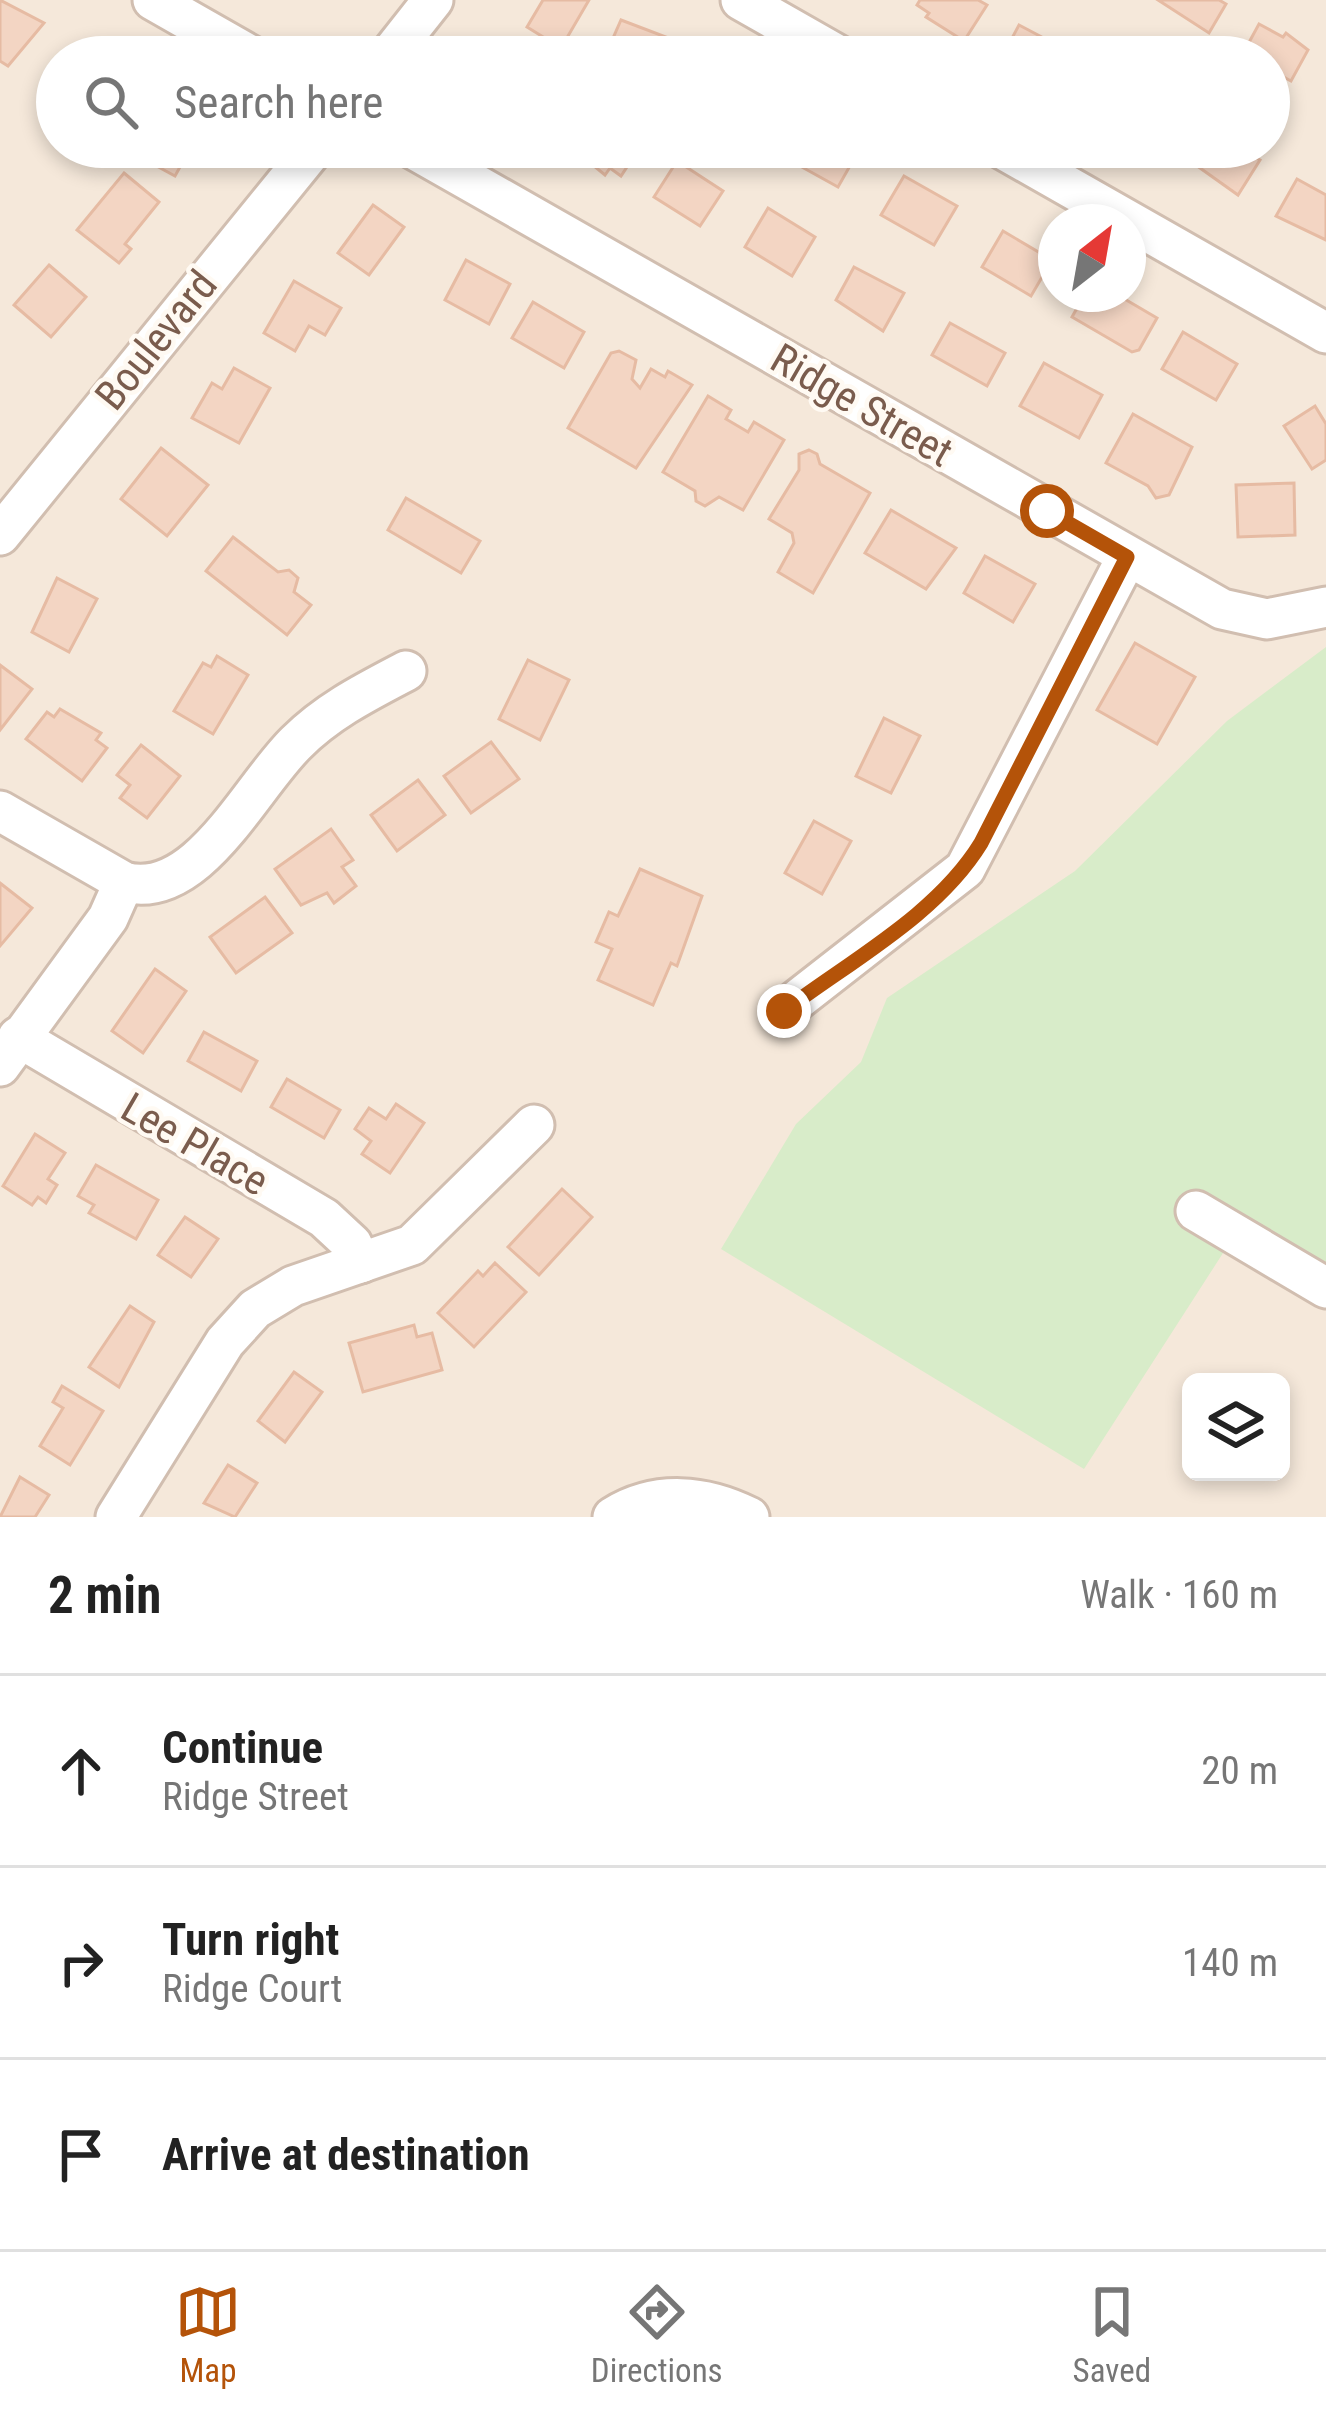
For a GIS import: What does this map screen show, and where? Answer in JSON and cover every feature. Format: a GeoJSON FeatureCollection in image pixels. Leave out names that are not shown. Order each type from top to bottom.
{"type":"FeatureCollection","features":[{"type":"Feature","properties":{"kind":"street"},"geometry":{"type":"LineString","coordinates":[[153,0],[216,36]]}},
{"type":"Feature","properties":{"kind":"street"},"geometry":{"type":"LineString","coordinates":[[405,36],[433,0]]}},
{"type":"Feature","properties":{"kind":"street"},"geometry":{"type":"LineString","coordinates":[[741,0],[804,36]]}},
{"type":"Feature","properties":{"kind":"street","name":"Boulevard"},"geometry":{"type":"LineString","coordinates":[[0,535],[298,168]]}},
{"type":"Feature","properties":{"kind":"street","name":"Ridge Street"},"geometry":{"type":"LineString","coordinates":[[447,168],[1222,609],[1268,619],[1326,607]]}},
{"type":"Feature","properties":{"kind":"street"},"geometry":{"type":"LineString","coordinates":[[1036,168],[1326,333]]}},
{"type":"Feature","properties":{"kind":"street"},"geometry":{"type":"LineString","coordinates":[[784,1011],[965,869],[1127,557]]}},
{"type":"Feature","properties":{"kind":"street"},"geometry":{"type":"LineString","coordinates":[[0,812],[124,882],[147,888],[188,871],[322,718],[406,671]]}},
{"type":"Feature","properties":{"kind":"street"},"geometry":{"type":"LineString","coordinates":[[9,1052],[108,918],[124,882]]}},
{"type":"Feature","properties":{"kind":"street","name":"Lee Place"},"geometry":{"type":"LineString","coordinates":[[9,1052],[53,1063],[324,1218],[352,1244],[361,1263]]}},
{"type":"Feature","properties":{"kind":"street"},"geometry":{"type":"LineString","coordinates":[[116,1517],[225,1342],[255,1309],[293,1286],[412,1245],[534,1125]]}},
{"type":"Feature","properties":{"kind":"street"},"geometry":{"type":"LineString","coordinates":[[1196,1211],[1326,1288]]}},
{"type":"Feature","properties":{"kind":"street"},"geometry":{"type":"LineString","coordinates":[[614,1517],[661,1499],[718,1503],[748,1517]]}},
{"type":"Feature","properties":{"kind":"shaded area"},"geometry":{"type":"Polygon","coordinates":[[[0,0],[1326,0],[1326,1517],[0,1517],[0,0]]]}},
{"type":"Feature","properties":{"kind":"green space"},"geometry":{"type":"Polygon","coordinates":[[[1326,647],[1326,1274],[1243,1222],[1084,1469],[721,1249],[796,1124],[861,1062],[887,998],[1075,871],[1227,721],[1326,647]]]}},
{"type":"Feature","properties":{"kind":"building"},"geometry":{"type":"Polygon","coordinates":[[[0,0],[44,23],[8,66],[0,61],[0,0]]]}},
{"type":"Feature","properties":{"kind":"building"},"geometry":{"type":"Polygon","coordinates":[[[543,0],[589,0],[568,36],[542,36],[527,27],[543,0]]]}},
{"type":"Feature","properties":{"kind":"building"},"geometry":{"type":"Polygon","coordinates":[[[920,0],[978,0],[987,5],[967,36],[956,36],[926,17],[929,13],[917,5],[920,0]]]}},
{"type":"Feature","properties":{"kind":"building"},"geometry":{"type":"Polygon","coordinates":[[[1158,0],[1219,0],[1226,4],[1209,33],[1158,0]]]}},
{"type":"Feature","properties":{"kind":"building"},"geometry":{"type":"Polygon","coordinates":[[[621,20],[663,36],[614,36],[621,20]]]}},
{"type":"Feature","properties":{"kind":"building"},"geometry":{"type":"Polygon","coordinates":[[[1259,24],[1281,36],[1252,36],[1259,24]]]}},
{"type":"Feature","properties":{"kind":"building"},"geometry":{"type":"Polygon","coordinates":[[[1019,25],[1040,36],[1013,36],[1019,25]]]}},
{"type":"Feature","properties":{"kind":"building"},"geometry":{"type":"Polygon","coordinates":[[[1290,36],[1308,50],[1290,80],[1290,36]]]}},
{"type":"Feature","properties":{"kind":"building"},"geometry":{"type":"Polygon","coordinates":[[[673,168],[688,168],[723,191],[700,226],[654,197],[673,168]]]}},
{"type":"Feature","properties":{"kind":"building"},"geometry":{"type":"Polygon","coordinates":[[[804,168],[849,168],[838,187],[804,168]]]}},
{"type":"Feature","properties":{"kind":"building"},"geometry":{"type":"Polygon","coordinates":[[[1200,168],[1255,168],[1238,195],[1200,168]]]}},
{"type":"Feature","properties":{"kind":"building"},"geometry":{"type":"Polygon","coordinates":[[[124,173],[159,202],[125,244],[131,249],[119,263],[77,230],[124,173]]]}},
{"type":"Feature","properties":{"kind":"building"},"geometry":{"type":"Polygon","coordinates":[[[904,176],[957,206],[934,245],[881,215],[904,176]]]}},
{"type":"Feature","properties":{"kind":"building"},"geometry":{"type":"Polygon","coordinates":[[[1297,179],[1326,195],[1326,240],[1276,216],[1297,179]]]}},
{"type":"Feature","properties":{"kind":"building"},"geometry":{"type":"Polygon","coordinates":[[[373,205],[404,227],[369,275],[338,253],[373,205]]]}},
{"type":"Feature","properties":{"kind":"building"},"geometry":{"type":"Polygon","coordinates":[[[768,208],[815,237],[792,276],[745,247],[768,208]]]}},
{"type":"Feature","properties":{"kind":"building"},"geometry":{"type":"Polygon","coordinates":[[[1003,231],[1038,252],[1038,284],[1031,296],[982,267],[1003,231]]]}},
{"type":"Feature","properties":{"kind":"building"},"geometry":{"type":"Polygon","coordinates":[[[466,260],[510,284],[489,324],[445,300],[466,260]]]}},
{"type":"Feature","properties":{"kind":"building"},"geometry":{"type":"Polygon","coordinates":[[[49,265],[86,297],[51,337],[14,305],[49,265]]]}},
{"type":"Feature","properties":{"kind":"building"},"geometry":{"type":"Polygon","coordinates":[[[854,267],[904,293],[883,331],[836,300],[854,267]]]}},
{"type":"Feature","properties":{"kind":"building"},"geometry":{"type":"Polygon","coordinates":[[[294,281],[341,308],[325,335],[309,326],[295,351],[264,333],[294,281]]]}},
{"type":"Feature","properties":{"kind":"building"},"geometry":{"type":"Polygon","coordinates":[[[533,302],[584,332],[564,368],[512,338],[533,302]]]}},
{"type":"Feature","properties":{"kind":"building"},"geometry":{"type":"Polygon","coordinates":[[[1075,312],[1146,312],[1157,318],[1139,350],[1132,352],[1072,317],[1075,312]]]}},
{"type":"Feature","properties":{"kind":"building"},"geometry":{"type":"Polygon","coordinates":[[[950,323],[1005,353],[987,386],[932,355],[950,323]]]}},
{"type":"Feature","properties":{"kind":"building"},"geometry":{"type":"Polygon","coordinates":[[[1183,332],[1237,364],[1216,400],[1162,369],[1183,332]]]}},
{"type":"Feature","properties":{"kind":"building"},"geometry":{"type":"Polygon","coordinates":[[[619,351],[636,360],[632,379],[640,388],[651,369],[665,377],[668,371],[692,385],[636,468],[568,428],[611,353],[619,351]]]}},
{"type":"Feature","properties":{"kind":"building"},"geometry":{"type":"Polygon","coordinates":[[[1044,363],[1102,395],[1079,438],[1020,406],[1044,363]]]}},
{"type":"Feature","properties":{"kind":"building"},"geometry":{"type":"Polygon","coordinates":[[[234,368],[270,388],[239,443],[192,418],[212,383],[222,389],[234,368]]]}},
{"type":"Feature","properties":{"kind":"building"},"geometry":{"type":"Polygon","coordinates":[[[708,396],[731,410],[726,419],[748,432],[754,422],[784,440],[743,510],[719,497],[705,506],[696,501],[695,491],[663,472],[708,396]]]}},
{"type":"Feature","properties":{"kind":"building"},"geometry":{"type":"Polygon","coordinates":[[[1315,406],[1326,424],[1326,460],[1312,469],[1284,426],[1315,406]]]}},
{"type":"Feature","properties":{"kind":"building"},"geometry":{"type":"Polygon","coordinates":[[[1133,414],[1192,447],[1169,495],[1156,498],[1148,486],[1106,463],[1133,414]]]}},
{"type":"Feature","properties":{"kind":"building"},"geometry":{"type":"Polygon","coordinates":[[[161,448],[208,485],[167,536],[121,499],[161,448]]]}},
{"type":"Feature","properties":{"kind":"building"},"geometry":{"type":"Polygon","coordinates":[[[809,450],[817,454],[820,464],[870,493],[813,593],[778,572],[794,543],[792,533],[769,519],[799,470],[799,454],[809,450]]]}},
{"type":"Feature","properties":{"kind":"building"},"geometry":{"type":"Polygon","coordinates":[[[1294,483],[1295,535],[1238,537],[1236,485],[1294,483]]]}},
{"type":"Feature","properties":{"kind":"building"},"geometry":{"type":"Polygon","coordinates":[[[406,498],[480,541],[461,573],[388,530],[406,498]]]}},
{"type":"Feature","properties":{"kind":"building"},"geometry":{"type":"Polygon","coordinates":[[[891,510],[956,548],[926,589],[865,553],[891,510]]]}},
{"type":"Feature","properties":{"kind":"building"},"geometry":{"type":"Polygon","coordinates":[[[233,537],[278,572],[289,570],[298,578],[294,592],[311,605],[287,635],[206,571],[233,537]]]}},
{"type":"Feature","properties":{"kind":"building"},"geometry":{"type":"Polygon","coordinates":[[[985,556],[1035,584],[1013,622],[964,593],[985,556]]]}},
{"type":"Feature","properties":{"kind":"building"},"geometry":{"type":"Polygon","coordinates":[[[57,578],[97,599],[69,652],[32,632],[57,578]]]}},
{"type":"Feature","properties":{"kind":"building"},"geometry":{"type":"Polygon","coordinates":[[[1135,643],[1195,677],[1157,744],[1097,710],[1135,643]]]}},
{"type":"Feature","properties":{"kind":"building"},"geometry":{"type":"Polygon","coordinates":[[[217,656],[248,675],[213,734],[174,711],[203,663],[211,667],[217,656]]]}},
{"type":"Feature","properties":{"kind":"building"},"geometry":{"type":"Polygon","coordinates":[[[528,660],[569,680],[540,740],[499,719],[528,660]]]}},
{"type":"Feature","properties":{"kind":"building"},"geometry":{"type":"Polygon","coordinates":[[[0,665],[32,689],[0,730],[0,665]]]}},
{"type":"Feature","properties":{"kind":"building"},"geometry":{"type":"Polygon","coordinates":[[[60,709],[101,733],[96,740],[107,748],[82,781],[26,739],[47,712],[54,717],[60,709]]]}},
{"type":"Feature","properties":{"kind":"building"},"geometry":{"type":"Polygon","coordinates":[[[884,718],[920,736],[891,793],[856,776],[884,718]]]}},
{"type":"Feature","properties":{"kind":"building"},"geometry":{"type":"Polygon","coordinates":[[[491,742],[519,779],[471,813],[444,776],[491,742]]]}},
{"type":"Feature","properties":{"kind":"building"},"geometry":{"type":"Polygon","coordinates":[[[141,745],[180,776],[147,818],[120,798],[130,785],[117,775],[141,745]]]}},
{"type":"Feature","properties":{"kind":"building"},"geometry":{"type":"Polygon","coordinates":[[[418,780],[445,815],[397,851],[371,815],[418,780]]]}},
{"type":"Feature","properties":{"kind":"building"},"geometry":{"type":"Polygon","coordinates":[[[814,821],[851,841],[822,894],[785,873],[814,821]]]}},
{"type":"Feature","properties":{"kind":"building"},"geometry":{"type":"Polygon","coordinates":[[[331,829],[353,860],[342,867],[356,886],[334,903],[327,893],[301,905],[275,869],[331,829]]]}},
{"type":"Feature","properties":{"kind":"building"},"geometry":{"type":"Polygon","coordinates":[[[640,869],[702,896],[677,966],[671,963],[653,1005],[598,980],[612,949],[596,942],[609,912],[618,916],[640,869]]]}},
{"type":"Feature","properties":{"kind":"building"},"geometry":{"type":"Polygon","coordinates":[[[0,883],[32,908],[0,946],[0,883]]]}},
{"type":"Feature","properties":{"kind":"building"},"geometry":{"type":"Polygon","coordinates":[[[265,897],[292,933],[236,973],[210,937],[265,897]]]}},
{"type":"Feature","properties":{"kind":"building"},"geometry":{"type":"Polygon","coordinates":[[[155,969],[186,991],[143,1053],[112,1031],[155,969]]]}},
{"type":"Feature","properties":{"kind":"building"},"geometry":{"type":"Polygon","coordinates":[[[204,1032],[257,1061],[241,1091],[188,1061],[204,1032]]]}},
{"type":"Feature","properties":{"kind":"building"},"geometry":{"type":"Polygon","coordinates":[[[287,1079],[340,1110],[324,1138],[271,1107],[287,1079]]]}},
{"type":"Feature","properties":{"kind":"building"},"geometry":{"type":"Polygon","coordinates":[[[396,1104],[424,1123],[390,1173],[362,1154],[371,1141],[355,1129],[369,1108],[386,1119],[396,1104]]]}},
{"type":"Feature","properties":{"kind":"building"},"geometry":{"type":"Polygon","coordinates":[[[35,1134],[65,1153],[48,1179],[57,1185],[46,1203],[38,1197],[32,1205],[3,1186],[35,1134]]]}},
{"type":"Feature","properties":{"kind":"building"},"geometry":{"type":"Polygon","coordinates":[[[96,1165],[158,1200],[136,1239],[89,1213],[94,1205],[78,1196],[96,1165]]]}},
{"type":"Feature","properties":{"kind":"building"},"geometry":{"type":"Polygon","coordinates":[[[562,1189],[592,1217],[539,1275],[508,1247],[562,1189]]]}},
{"type":"Feature","properties":{"kind":"building"},"geometry":{"type":"Polygon","coordinates":[[[185,1217],[218,1239],[191,1277],[158,1255],[185,1217]]]}},
{"type":"Feature","properties":{"kind":"building"},"geometry":{"type":"Polygon","coordinates":[[[495,1263],[526,1292],[474,1347],[438,1313],[478,1271],[483,1276],[495,1263]]]}},
{"type":"Feature","properties":{"kind":"building"},"geometry":{"type":"Polygon","coordinates":[[[130,1306],[154,1322],[119,1387],[89,1367],[130,1306]]]}},
{"type":"Feature","properties":{"kind":"building"},"geometry":{"type":"Polygon","coordinates":[[[414,1325],[417,1337],[432,1333],[442,1370],[363,1392],[349,1343],[414,1325]]]}},
{"type":"Feature","properties":{"kind":"building"},"geometry":{"type":"Polygon","coordinates":[[[294,1372],[322,1392],[285,1442],[258,1421],[294,1372]]]}},
{"type":"Feature","properties":{"kind":"building"},"geometry":{"type":"Polygon","coordinates":[[[62,1386],[103,1411],[70,1465],[40,1446],[63,1408],[53,1402],[62,1386]]]}},
{"type":"Feature","properties":{"kind":"building"},"geometry":{"type":"Polygon","coordinates":[[[228,1465],[257,1483],[235,1517],[204,1503],[228,1465]]]}},
{"type":"Feature","properties":{"kind":"building"},"geometry":{"type":"Polygon","coordinates":[[[20,1477],[49,1495],[35,1517],[0,1517],[20,1477]]]}},
{"type":"Feature","properties":{"kind":"route"},"geometry":{"type":"LineString","coordinates":[[784,1011],[933,899],[965,869],[981,843],[1046,707],[1127,557],[1047,511]]}}]}
